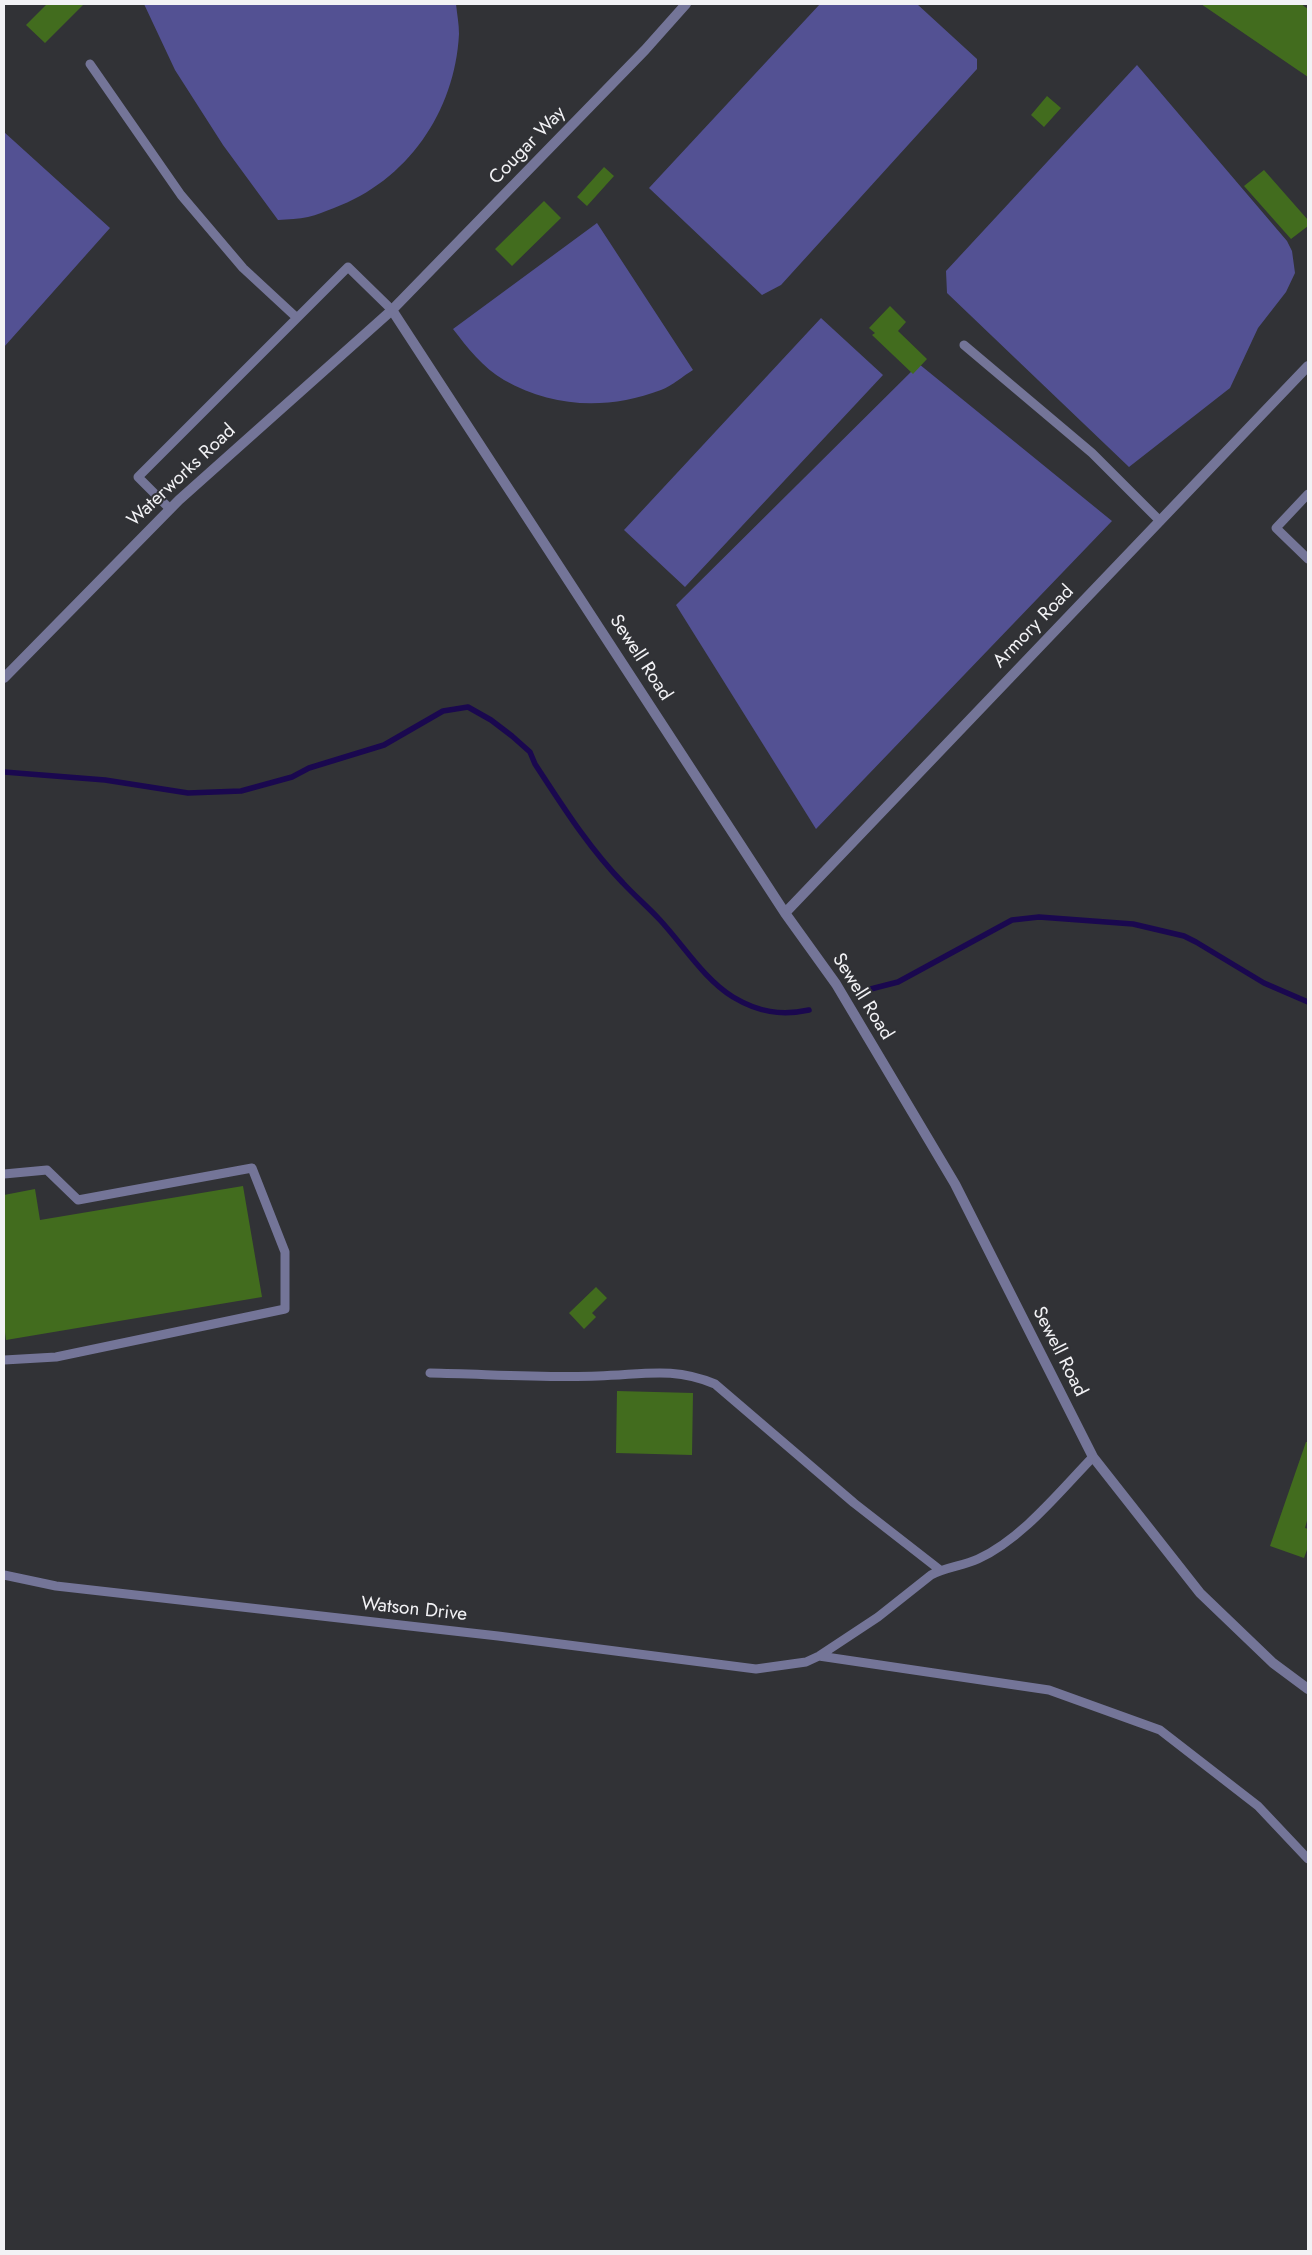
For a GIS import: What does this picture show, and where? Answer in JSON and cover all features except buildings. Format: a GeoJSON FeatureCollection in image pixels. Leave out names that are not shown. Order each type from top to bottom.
{"type":"FeatureCollection","features":[{"type":"Feature","properties":{"kind":"street","name":"Cougar Way"},"geometry":{"type":"LineString","coordinates":[[392,310],[645,50],[686,4]]}},
{"type":"Feature","properties":{"kind":"street","name":"Waterworks Road"},"geometry":{"type":"LineString","coordinates":[[4,678],[170,509],[392,310]]}},
{"type":"Feature","properties":{"kind":"street","name":"Sewell Road"},"geometry":{"type":"LineString","coordinates":[[392,310],[785,913],[836,984],[955,1184],[1093,1457],[1200,1593],[1273,1663],[1308,1689]]}},
{"type":"Feature","properties":{"kind":"street","name":"Armory Road"},"geometry":{"type":"LineString","coordinates":[[785,913],[1308,366]]}},
{"type":"Feature","properties":{"kind":"lane"},"geometry":{"type":"LineString","coordinates":[[90,64],[181,195],[243,268],[297,318]]}},
{"type":"Feature","properties":{"kind":"lane"},"geometry":{"type":"LineString","coordinates":[[170,509],[138,477],[348,267],[392,310]]}},
{"type":"Feature","properties":{"kind":"lane"},"geometry":{"type":"LineString","coordinates":[[964,346],[1092,453],[1160,521]]}},
{"type":"Feature","properties":{"kind":"lane"},"geometry":{"type":"LineString","coordinates":[[1308,494],[1276,528],[1308,559]]}},
{"type":"Feature","properties":{"kind":"lane"},"geometry":{"type":"LineString","coordinates":[[4,1174],[47,1170],[78,1200],[252,1168],[285,1252],[285,1309],[56,1357],[4,1360]]}},
{"type":"Feature","properties":{"kind":"lane"},"geometry":{"type":"LineString","coordinates":[[430,1373],[598,1376],[667,1372],[701,1378],[715,1384],[854,1503],[940,1570]]}},
{"type":"Feature","properties":{"kind":"lane"},"geometry":{"type":"LineString","coordinates":[[820,1656],[878,1618],[940,1570],[978,1560],[1016,1534],[1093,1457]]}},
{"type":"Feature","properties":{"kind":"lane","name":"Watson Drive"},"geometry":{"type":"LineString","coordinates":[[4,1575],[56,1586],[498,1636],[756,1670],[806,1662],[820,1656]]}},
{"type":"Feature","properties":{"kind":"lane"},"geometry":{"type":"LineString","coordinates":[[820,1656],[1049,1690],[1160,1730],[1258,1806],[1308,1858]]}},
{"type":"Feature","properties":{"kind":"shaded area"},"geometry":{"type":"Polygon","coordinates":[[[144,4],[456,4],[459,34],[455,63],[448,90],[437,116],[405,162],[384,180],[360,196],[334,208],[305,218],[278,220],[223,145],[175,70],[144,4]]]}},
{"type":"Feature","properties":{"kind":"shaded area"},"geometry":{"type":"Polygon","coordinates":[[[820,4],[917,4],[977,59],[977,69],[781,285],[762,295],[649,188],[820,4]]]}},
{"type":"Feature","properties":{"kind":"shaded area"},"geometry":{"type":"Polygon","coordinates":[[[1137,65],[1287,241],[1292,251],[1295,273],[1286,292],[1258,328],[1230,388],[1129,467],[947,293],[946,271],[1137,65]]]}},
{"type":"Feature","properties":{"kind":"shaded area"},"geometry":{"type":"Polygon","coordinates":[[[4,132],[110,228],[4,347],[4,132]]]}},
{"type":"Feature","properties":{"kind":"shaded area"},"geometry":{"type":"Polygon","coordinates":[[[597,223],[693,370],[661,390],[621,401],[601,403],[561,401],[542,396],[523,389],[496,375],[482,363],[453,329],[597,223]]]}},
{"type":"Feature","properties":{"kind":"shaded area"},"geometry":{"type":"Polygon","coordinates":[[[821,318],[883,375],[685,587],[624,530],[821,318]]]}},
{"type":"Feature","properties":{"kind":"shaded area"},"geometry":{"type":"Polygon","coordinates":[[[919,364],[1112,521],[816,829],[676,605],[919,364]]]}},
{"type":"Feature","properties":{"kind":"waterway"},"geometry":{"type":"LineString","coordinates":[[4,772],[105,780],[188,793],[241,791],[292,777],[309,768],[384,745],[443,711],[468,707],[491,720],[530,752],[535,764],[555,795],[598,855],[660,920],[695,962],[723,990],[742,1002],[761,1009],[789,1013],[809,1010]]}},
{"type":"Feature","properties":{"kind":"waterway"},"geometry":{"type":"LineString","coordinates":[[859,992],[898,982],[1012,920],[1039,917],[1133,924],[1184,936],[1264,983],[1308,1002]]}}]}
